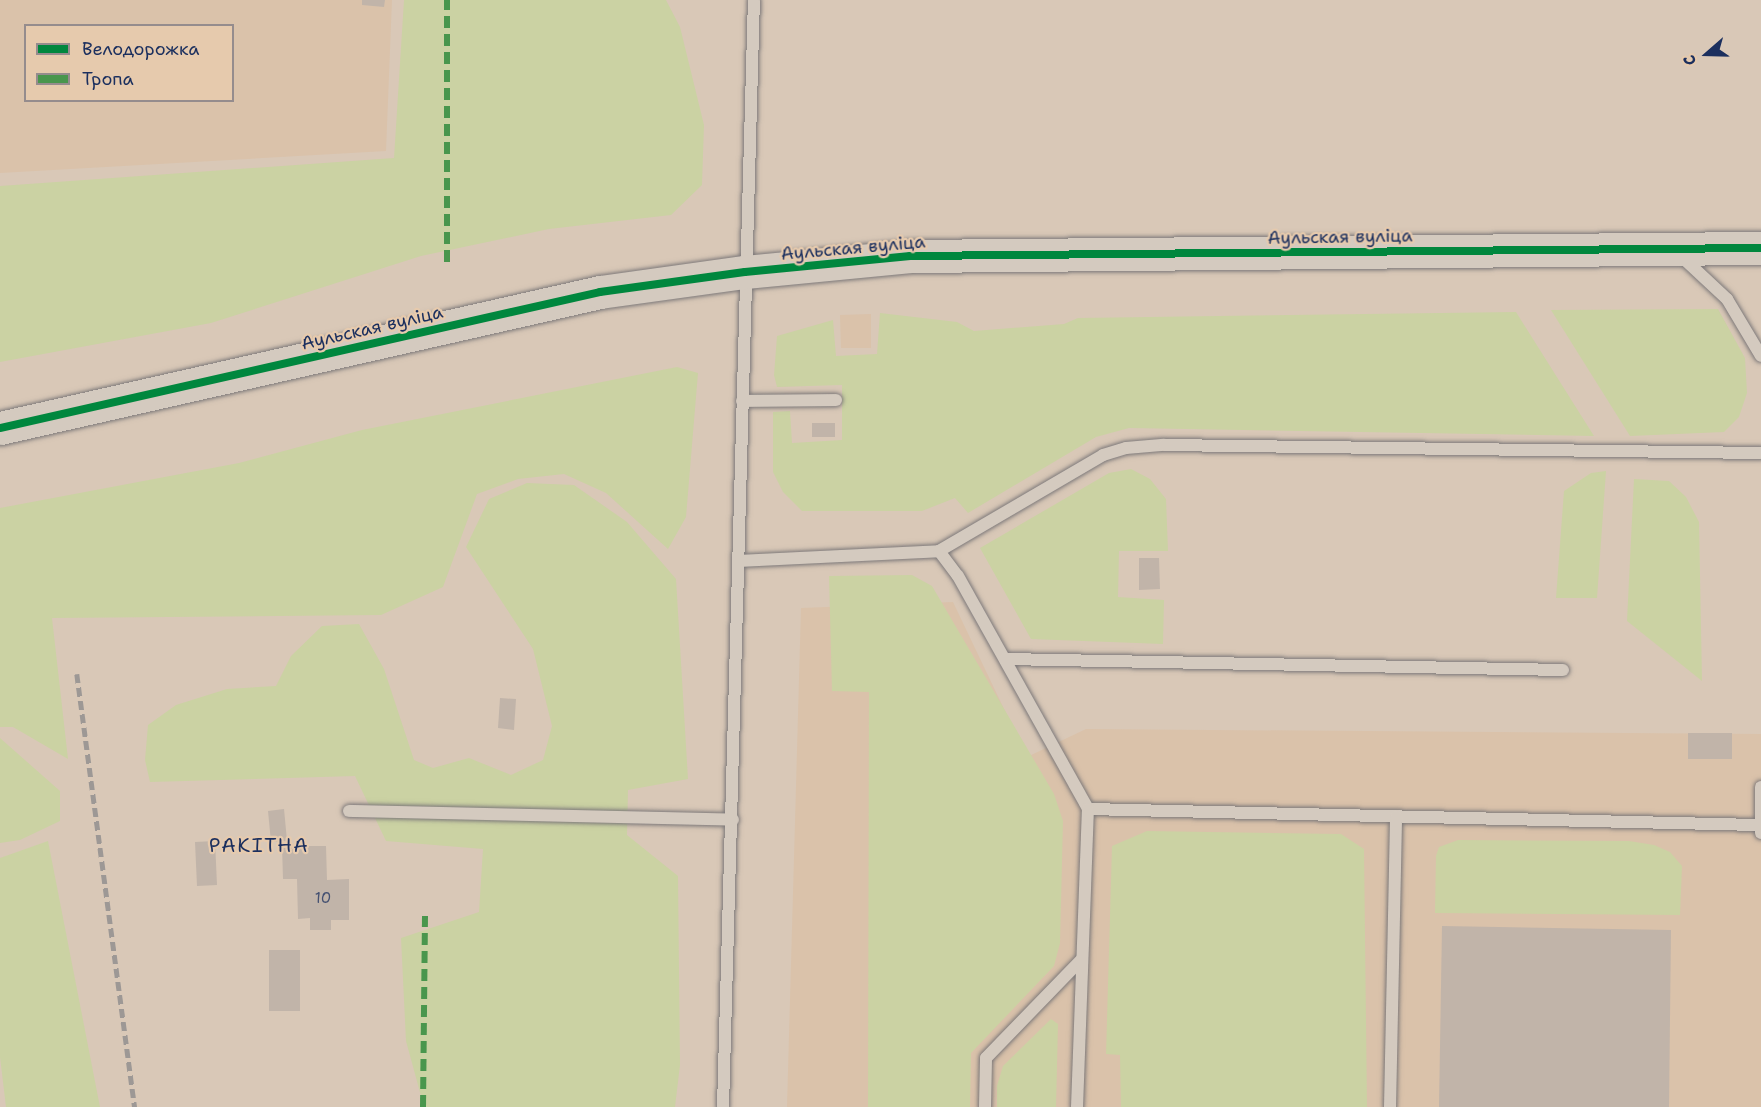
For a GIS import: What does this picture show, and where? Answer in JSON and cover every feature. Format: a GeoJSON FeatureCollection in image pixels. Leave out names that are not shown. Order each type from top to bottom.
{"type":"FeatureCollection","features":[{"type":"Feature","properties":{"kind":"street","name":"Аульская вуліца"},"geometry":{"type":"LineString","coordinates":[[0,428],[600,292],[745,272],[910,256],[1761,248]]}},
{"type":"Feature","properties":{"kind":"lane"},"geometry":{"type":"LineString","coordinates":[[723,1107],[733,820],[753,0]]}},
{"type":"Feature","properties":{"kind":"lane"},"geometry":{"type":"LineString","coordinates":[[1668,249],[1691,262],[1727,299],[1761,356]]}},
{"type":"Feature","properties":{"kind":"lane"},"geometry":{"type":"LineString","coordinates":[[742,401],[836,400]]}},
{"type":"Feature","properties":{"kind":"lane"},"geometry":{"type":"LineString","coordinates":[[738,561],[939,551],[1103,455],[1126,448],[1164,445],[1761,453]]}},
{"type":"Feature","properties":{"kind":"lane"},"geometry":{"type":"LineString","coordinates":[[939,551],[1005,659],[1088,809],[1077,1107]]}},
{"type":"Feature","properties":{"kind":"lane"},"geometry":{"type":"LineString","coordinates":[[1005,659],[1563,670]]}},
{"type":"Feature","properties":{"kind":"lane"},"geometry":{"type":"LineString","coordinates":[[1088,809],[1396,816],[1760,829],[1761,787]]}},
{"type":"Feature","properties":{"kind":"lane"},"geometry":{"type":"LineString","coordinates":[[349,811],[733,820]]}},
{"type":"Feature","properties":{"kind":"lane"},"geometry":{"type":"LineString","coordinates":[[1390,1107],[1396,816]]}},
{"type":"Feature","properties":{"kind":"lane"},"geometry":{"type":"LineString","coordinates":[[985,1107],[986,1058],[1082,959]]}},
{"type":"Feature","properties":{"kind":"shaded area"},"geometry":{"type":"Polygon","coordinates":[[[0,0],[392,0],[386,151],[0,173],[0,0]]]}},
{"type":"Feature","properties":{"kind":"shaded area"},"geometry":{"type":"Polygon","coordinates":[[[871,314],[871,348],[841,348],[840,315],[871,314]]]}},
{"type":"Feature","properties":{"kind":"shaded area"},"geometry":{"type":"Polygon","coordinates":[[[953,602],[1027,757],[1086,729],[1761,734],[1761,1107],[787,1107],[801,608],[953,602]]]}},
{"type":"Feature","properties":{"kind":"green space"},"geometry":{"type":"Polygon","coordinates":[[[404,0],[666,0],[680,27],[704,125],[702,185],[671,215],[549,229],[421,256],[211,323],[0,362],[0,186],[394,158],[404,0]]]}},
{"type":"Feature","properties":{"kind":"green space"},"geometry":{"type":"Polygon","coordinates":[[[1718,309],[1745,358],[1747,393],[1739,417],[1724,432],[1630,436],[1551,310],[1718,309]]]}},
{"type":"Feature","properties":{"kind":"green space"},"geometry":{"type":"Polygon","coordinates":[[[1516,312],[1594,436],[1129,428],[1096,437],[968,513],[955,498],[922,511],[802,511],[783,492],[773,472],[773,412],[790,411],[792,443],[842,440],[842,385],[777,387],[774,375],[777,336],[833,320],[836,356],[877,354],[880,313],[957,322],[974,331],[1064,324],[1078,318],[1516,312]]]}},
{"type":"Feature","properties":{"kind":"green space"},"geometry":{"type":"Polygon","coordinates":[[[677,367],[698,373],[686,517],[668,549],[606,493],[564,474],[518,479],[477,494],[443,587],[381,615],[52,618],[68,759],[13,727],[0,727],[0,508],[239,463],[362,430],[677,367]]]}},
{"type":"Feature","properties":{"kind":"green space"},"geometry":{"type":"Polygon","coordinates":[[[1131,469],[1150,479],[1166,499],[1168,551],[1119,551],[1118,597],[1164,600],[1163,644],[1031,639],[980,548],[1109,473],[1131,469]]]}},
{"type":"Feature","properties":{"kind":"green space"},"geometry":{"type":"Polygon","coordinates":[[[1606,471],[1597,598],[1556,598],[1564,491],[1591,473],[1606,471]]]}},
{"type":"Feature","properties":{"kind":"green space"},"geometry":{"type":"Polygon","coordinates":[[[1634,479],[1669,481],[1686,497],[1699,522],[1702,681],[1627,621],[1634,479]]]}},
{"type":"Feature","properties":{"kind":"green space"},"geometry":{"type":"Polygon","coordinates":[[[527,483],[574,485],[627,522],[676,579],[688,779],[628,790],[627,835],[678,876],[680,1065],[675,1107],[424,1107],[406,1041],[401,938],[479,912],[483,849],[386,841],[355,776],[150,782],[145,760],[148,725],[176,705],[227,689],[276,686],[291,656],[322,626],[359,624],[384,669],[414,760],[433,768],[469,758],[511,775],[543,760],[552,726],[533,649],[466,547],[489,499],[527,483]]]}},
{"type":"Feature","properties":{"kind":"green space"},"geometry":{"type":"Polygon","coordinates":[[[912,575],[932,586],[1054,794],[1063,821],[1060,943],[1054,966],[971,1053],[970,1107],[868,1107],[869,692],[832,691],[829,576],[912,575]]]}},
{"type":"Feature","properties":{"kind":"green space"},"geometry":{"type":"Polygon","coordinates":[[[0,738],[60,791],[60,821],[20,840],[0,843],[0,738]]]}},
{"type":"Feature","properties":{"kind":"green space"},"geometry":{"type":"Polygon","coordinates":[[[1147,831],[1341,834],[1364,849],[1367,1107],[1121,1107],[1120,1055],[1106,1054],[1112,846],[1147,831]]]}},
{"type":"Feature","properties":{"kind":"green space"},"geometry":{"type":"Polygon","coordinates":[[[1458,840],[1629,841],[1654,845],[1670,852],[1682,866],[1680,915],[1435,913],[1436,856],[1439,847],[1458,840]]]}},
{"type":"Feature","properties":{"kind":"green space"},"geometry":{"type":"Polygon","coordinates":[[[48,841],[100,1107],[6,1107],[0,1057],[0,858],[48,841]]]}},
{"type":"Feature","properties":{"kind":"green space"},"geometry":{"type":"Polygon","coordinates":[[[1051,1019],[1058,1024],[1056,1107],[997,1107],[997,1086],[1003,1066],[1051,1019]]]}},
{"type":"Feature","properties":{"kind":"building"},"geometry":{"type":"Polygon","coordinates":[[[362,0],[385,0],[384,7],[362,5],[362,0]]]}},
{"type":"Feature","properties":{"kind":"building"},"geometry":{"type":"Polygon","coordinates":[[[812,423],[835,423],[835,437],[812,437],[812,423]]]}},
{"type":"Feature","properties":{"kind":"building"},"geometry":{"type":"Polygon","coordinates":[[[1139,558],[1159,558],[1160,589],[1139,590],[1139,558]]]}},
{"type":"Feature","properties":{"kind":"building"},"geometry":{"type":"Polygon","coordinates":[[[500,698],[516,699],[514,730],[498,728],[500,698]]]}},
{"type":"Feature","properties":{"kind":"building"},"geometry":{"type":"Polygon","coordinates":[[[1688,733],[1732,733],[1732,759],[1688,759],[1688,733]]]}},
{"type":"Feature","properties":{"kind":"building"},"geometry":{"type":"Polygon","coordinates":[[[284,809],[287,841],[271,842],[268,811],[284,809]]]}},
{"type":"Feature","properties":{"kind":"building"},"geometry":{"type":"Polygon","coordinates":[[[215,841],[217,885],[197,886],[195,842],[215,841]]]}},
{"type":"Feature","properties":{"kind":"building"},"geometry":{"type":"Polygon","coordinates":[[[282,846],[326,846],[327,880],[349,879],[349,920],[331,920],[331,930],[310,930],[310,918],[298,919],[297,879],[283,879],[282,846]]]}},
{"type":"Feature","properties":{"kind":"building"},"geometry":{"type":"Polygon","coordinates":[[[1442,926],[1671,930],[1669,1107],[1439,1107],[1442,926]]]}},
{"type":"Feature","properties":{"kind":"building"},"geometry":{"type":"Polygon","coordinates":[[[269,950],[300,950],[300,1011],[269,1011],[269,950]]]}},
{"type":"Feature","properties":{"kind":"railway"},"geometry":{"type":"LineString","coordinates":[[77,674],[135,1107]]}},
{"type":"Feature","properties":{"kind":"marked path"},"geometry":{"type":"LineString","coordinates":[[447,0],[447,262]]}},
{"type":"Feature","properties":{"kind":"marked path"},"geometry":{"type":"LineString","coordinates":[[423,1107],[425,916]]}},
{"type":"Feature","properties":{"kind":"cycle path"},"geometry":{"type":"LineString","coordinates":[[0,428],[600,292],[745,272],[910,256],[1761,248]]}},
{"type":"Feature","properties":{"kind":"district","name":"РАКІТНА"},"geometry":{"type":"Point","coordinates":[259,845]}}]}
